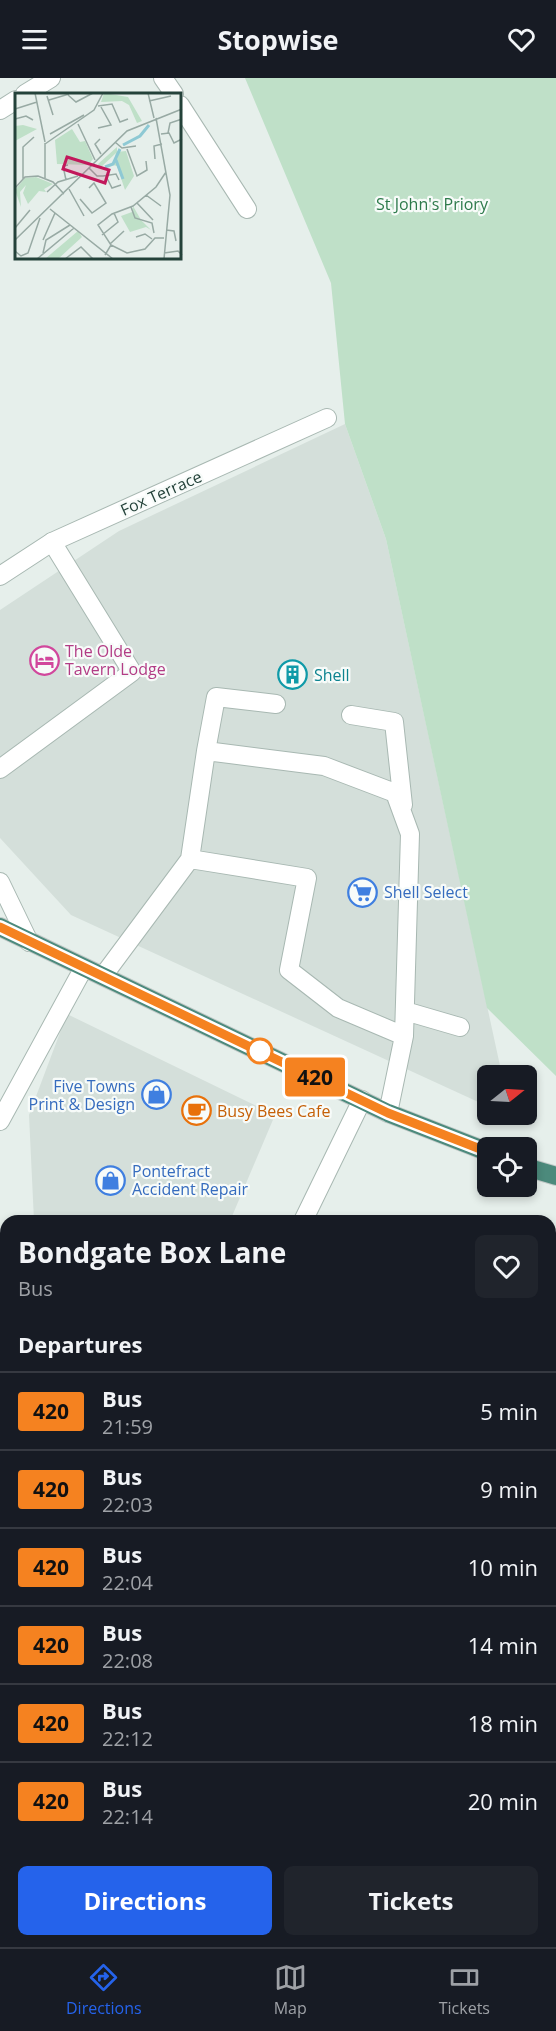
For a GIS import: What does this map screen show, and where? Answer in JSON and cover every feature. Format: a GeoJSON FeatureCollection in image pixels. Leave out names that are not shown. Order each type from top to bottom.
{"type":"FeatureCollection","features":[{"type":"Feature","properties":{"kind":"highway"},"geometry":{"type":"LineString","coordinates":[[0,927],[83,969],[103,976],[388,1113],[477,1148]]}},
{"type":"Feature","properties":{"kind":"highway"},"geometry":{"type":"LineString","coordinates":[[537,1170],[556,1176]]}},
{"type":"Feature","properties":{"kind":"street"},"geometry":{"type":"LineString","coordinates":[[27,93],[51,78]]}},
{"type":"Feature","properties":{"kind":"street"},"geometry":{"type":"LineString","coordinates":[[163,78],[173,93]]}},
{"type":"Feature","properties":{"kind":"street"},"geometry":{"type":"LineString","coordinates":[[0,110],[15,100]]}},
{"type":"Feature","properties":{"kind":"street"},"geometry":{"type":"LineString","coordinates":[[182,108],[247,209]]}},
{"type":"Feature","properties":{"kind":"street","name":"Fox Terrace"},"geometry":{"type":"LineString","coordinates":[[0,576],[52,542],[327,418]]}},
{"type":"Feature","properties":{"kind":"street"},"geometry":{"type":"LineString","coordinates":[[0,769],[132,672],[52,542]]}},
{"type":"Feature","properties":{"kind":"street"},"geometry":{"type":"LineString","coordinates":[[103,976],[190,859],[216,697],[276,704]]}},
{"type":"Feature","properties":{"kind":"street"},"geometry":{"type":"LineString","coordinates":[[351,716],[394,722],[404,819]]}},
{"type":"Feature","properties":{"kind":"street"},"geometry":{"type":"LineString","coordinates":[[207,751],[324,766],[395,793],[410,834],[404,1036],[388,1113]]}},
{"type":"Feature","properties":{"kind":"street"},"geometry":{"type":"LineString","coordinates":[[190,859],[307,878],[289,970],[338,1008],[404,1036]]}},
{"type":"Feature","properties":{"kind":"street"},"geometry":{"type":"LineString","coordinates":[[0,882],[29,942]]}},
{"type":"Feature","properties":{"kind":"street"},"geometry":{"type":"LineString","coordinates":[[0,1121],[83,969]]}},
{"type":"Feature","properties":{"kind":"street"},"geometry":{"type":"LineString","coordinates":[[405,1011],[460,1027]]}},
{"type":"Feature","properties":{"kind":"street"},"geometry":{"type":"LineString","coordinates":[[306,1215],[362,1100]]}},
{"type":"Feature","properties":{"kind":"shaded area"},"geometry":{"type":"Polygon","coordinates":[[[345,424],[386,539],[500,1065],[477,1065],[477,1101],[71,915],[0,838],[0,610],[119,531],[345,424]]]}},
{"type":"Feature","properties":{"kind":"shaded area"},"geometry":{"type":"Polygon","coordinates":[[[67,1014],[275,1115],[233,1215],[34,1215],[29,1115],[67,1014]]]}},
{"type":"Feature","properties":{"kind":"green space","name":"St John's Priory"},"geometry":{"type":"Polygon","coordinates":[[[245,78],[556,78],[556,1076],[487,1008],[386,539],[345,424],[331,283],[245,78]]]}},
{"type":"Feature","properties":{"kind":"bus line","name":"420"},"geometry":{"type":"LineString","coordinates":[[0,927],[83,969],[103,976],[388,1113],[477,1148]]}},
{"type":"Feature","properties":{"kind":"place","name":"The Olde Tavern Lodge"},"geometry":{"type":"Point","coordinates":[44,660]}},
{"type":"Feature","properties":{"kind":"place","name":"Shell"},"geometry":{"type":"Point","coordinates":[293,675]}},
{"type":"Feature","properties":{"kind":"place","name":"Shell Select"},"geometry":{"type":"Point","coordinates":[363,892]}},
{"type":"Feature","properties":{"kind":"place","name":"Five Towns Print & Design"},"geometry":{"type":"Point","coordinates":[156,1095]}},
{"type":"Feature","properties":{"kind":"place","name":"Busy Bees Cafe"},"geometry":{"type":"Point","coordinates":[196,1111]}},
{"type":"Feature","properties":{"kind":"place","name":"Pontefract Accident Repair"},"geometry":{"type":"Point","coordinates":[111,1180]}}]}
